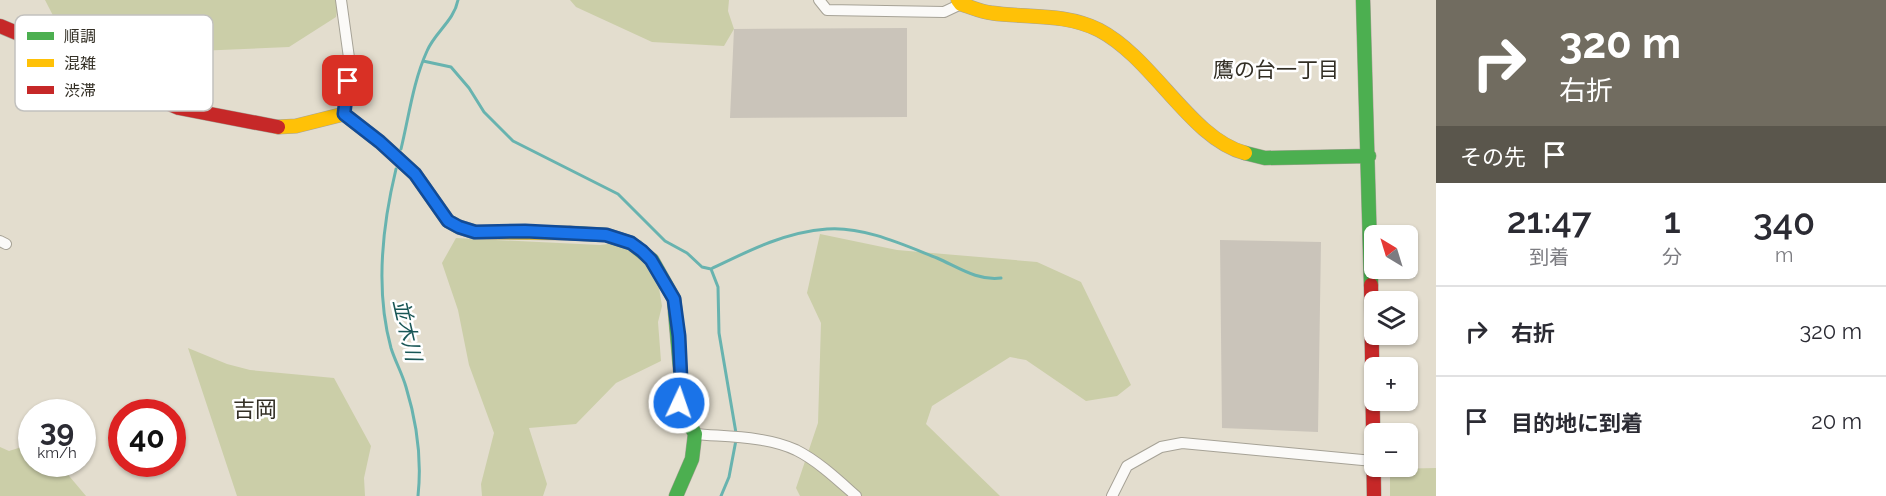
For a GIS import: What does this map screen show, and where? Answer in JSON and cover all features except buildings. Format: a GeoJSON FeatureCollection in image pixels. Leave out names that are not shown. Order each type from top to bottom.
{"type":"FeatureCollection","features":[{"type":"Feature","properties":{"kind":"street"},"geometry":{"type":"LineString","coordinates":[[341,0],[350,65],[344,114]]}},
{"type":"Feature","properties":{"kind":"street"},"geometry":{"type":"LineString","coordinates":[[819,0],[827,10],[944,12],[960,2],[990,13],[1055,16],[1099,30],[1132,53],[1211,136],[1238,151],[1265,158],[1369,156]]}},
{"type":"Feature","properties":{"kind":"street"},"geometry":{"type":"LineString","coordinates":[[1363,0],[1369,156],[1373,423]]}},
{"type":"Feature","properties":{"kind":"street"},"geometry":{"type":"LineString","coordinates":[[0,26],[15,32]]}},
{"type":"Feature","properties":{"kind":"street"},"geometry":{"type":"LineString","coordinates":[[193,111],[270,127],[296,126],[344,114]]}},
{"type":"Feature","properties":{"kind":"street"},"geometry":{"type":"LineString","coordinates":[[344,114],[380,142],[415,174],[448,221],[459,227],[475,232],[525,231],[606,235],[631,243],[651,260],[674,299],[681,379],[679,403],[695,434],[692,459],[676,496]]}},
{"type":"Feature","properties":{"kind":"street"},"geometry":{"type":"LineString","coordinates":[[695,434],[755,439],[796,450],[834,476],[856,496]]}},
{"type":"Feature","properties":{"kind":"street"},"geometry":{"type":"LineString","coordinates":[[1112,496],[1127,465],[1161,447],[1182,443],[1364,460]]}},
{"type":"Feature","properties":{"kind":"street"},"geometry":{"type":"LineString","coordinates":[[1373,477],[1374,496]]}},
{"type":"Feature","properties":{"kind":"green space"},"geometry":{"type":"Polygon","coordinates":[[[45,0],[339,0],[336,17],[289,47],[213,50],[213,15],[53,15],[45,0]]]}},
{"type":"Feature","properties":{"kind":"green space"},"geometry":{"type":"Polygon","coordinates":[[[570,0],[729,0],[728,11],[734,29],[724,46],[652,42],[576,7],[570,0]]]}},
{"type":"Feature","properties":{"kind":"green space"},"geometry":{"type":"Polygon","coordinates":[[[820,234],[897,250],[1037,262],[1081,282],[1131,385],[1117,396],[1086,401],[1026,360],[1010,357],[932,406],[926,424],[1000,496],[800,496],[796,488],[818,423],[821,323],[807,293],[820,234]]]}},
{"type":"Feature","properties":{"kind":"green space"},"geometry":{"type":"Polygon","coordinates":[[[456,238],[600,245],[641,240],[654,258],[662,306],[658,322],[661,361],[616,383],[576,424],[529,428],[547,484],[543,496],[482,496],[481,484],[494,433],[469,365],[458,310],[442,263],[456,238]]]}},
{"type":"Feature","properties":{"kind":"green space"},"geometry":{"type":"Polygon","coordinates":[[[188,348],[227,364],[250,370],[334,378],[371,446],[364,478],[365,496],[237,496],[188,348]]]}},
{"type":"Feature","properties":{"kind":"green space"},"geometry":{"type":"Polygon","coordinates":[[[0,447],[9,451],[18,448],[18,477],[70,477],[86,496],[0,496],[0,447]]]}},
{"type":"Feature","properties":{"kind":"green space"},"geometry":{"type":"Polygon","coordinates":[[[1418,468],[1436,468],[1436,496],[1390,496],[1390,477],[1418,477],[1418,468]]]}},
{"type":"Feature","properties":{"kind":"waterway","name":"並木川"},"geometry":{"type":"LineString","coordinates":[[401,149],[422,63],[430,44],[453,14],[458,0]]}},
{"type":"Feature","properties":{"kind":"waterway"},"geometry":{"type":"LineString","coordinates":[[423,61],[451,67],[469,88],[484,112],[513,141],[618,194],[665,241],[687,253],[702,267],[711,269],[767,243],[796,234],[841,229],[869,233],[897,242],[976,275],[1001,278]]}},
{"type":"Feature","properties":{"kind":"waterway","name":"並木川"},"geometry":{"type":"LineString","coordinates":[[396,169],[384,236],[383,304],[391,348],[406,387],[416,428],[419,455],[418,496]]}},
{"type":"Feature","properties":{"kind":"waterway"},"geometry":{"type":"LineString","coordinates":[[711,269],[718,287],[719,333],[736,433]]}},
{"type":"Feature","properties":{"kind":"waterway"},"geometry":{"type":"LineString","coordinates":[[721,496],[729,477],[736,440]]}},
{"type":"Feature","properties":{"kind":"traffic: fast"},"geometry":{"type":"LineString","coordinates":[[1363,0],[1371,285]]}},
{"type":"Feature","properties":{"kind":"traffic: fast"},"geometry":{"type":"LineString","coordinates":[[1245,153],[1265,158],[1369,156]]}},
{"type":"Feature","properties":{"kind":"traffic: fast"},"geometry":{"type":"LineString","coordinates":[[570,233],[606,235],[631,243],[652,260],[674,299],[681,379],[679,403],[695,434],[692,459],[676,496]]}},
{"type":"Feature","properties":{"kind":"traffic: slow"},"geometry":{"type":"LineString","coordinates":[[958,0],[961,4],[980,11],[1060,18],[1099,30],[1137,59],[1207,132],[1225,145],[1245,153]]}},
{"type":"Feature","properties":{"kind":"traffic: slow"},"geometry":{"type":"LineString","coordinates":[[278,127],[296,126],[344,114],[380,142],[415,174],[448,221],[459,227],[475,232],[570,233]]}},
{"type":"Feature","properties":{"kind":"traffic: jam"},"geometry":{"type":"LineString","coordinates":[[0,26],[15,32]]}},
{"type":"Feature","properties":{"kind":"traffic: jam"},"geometry":{"type":"LineString","coordinates":[[195,111],[278,127]]}},
{"type":"Feature","properties":{"kind":"traffic: jam"},"geometry":{"type":"LineString","coordinates":[[1371,285],[1374,496]]}},
{"type":"Feature","properties":{"kind":"district","name":"鷹の台一丁目"},"geometry":{"type":"Point","coordinates":[1276,70]}},
{"type":"Feature","properties":{"kind":"district","name":"吉岡"},"geometry":{"type":"Point","coordinates":[255,409]}},
{"type":"Feature","properties":{"kind":"route"},"geometry":{"type":"LineString","coordinates":[[348,81],[344,114],[380,142],[415,174],[448,221],[475,232],[525,231],[619,237],[631,243],[651,260],[674,299],[679,336],[681,379],[679,403]]}}]}
